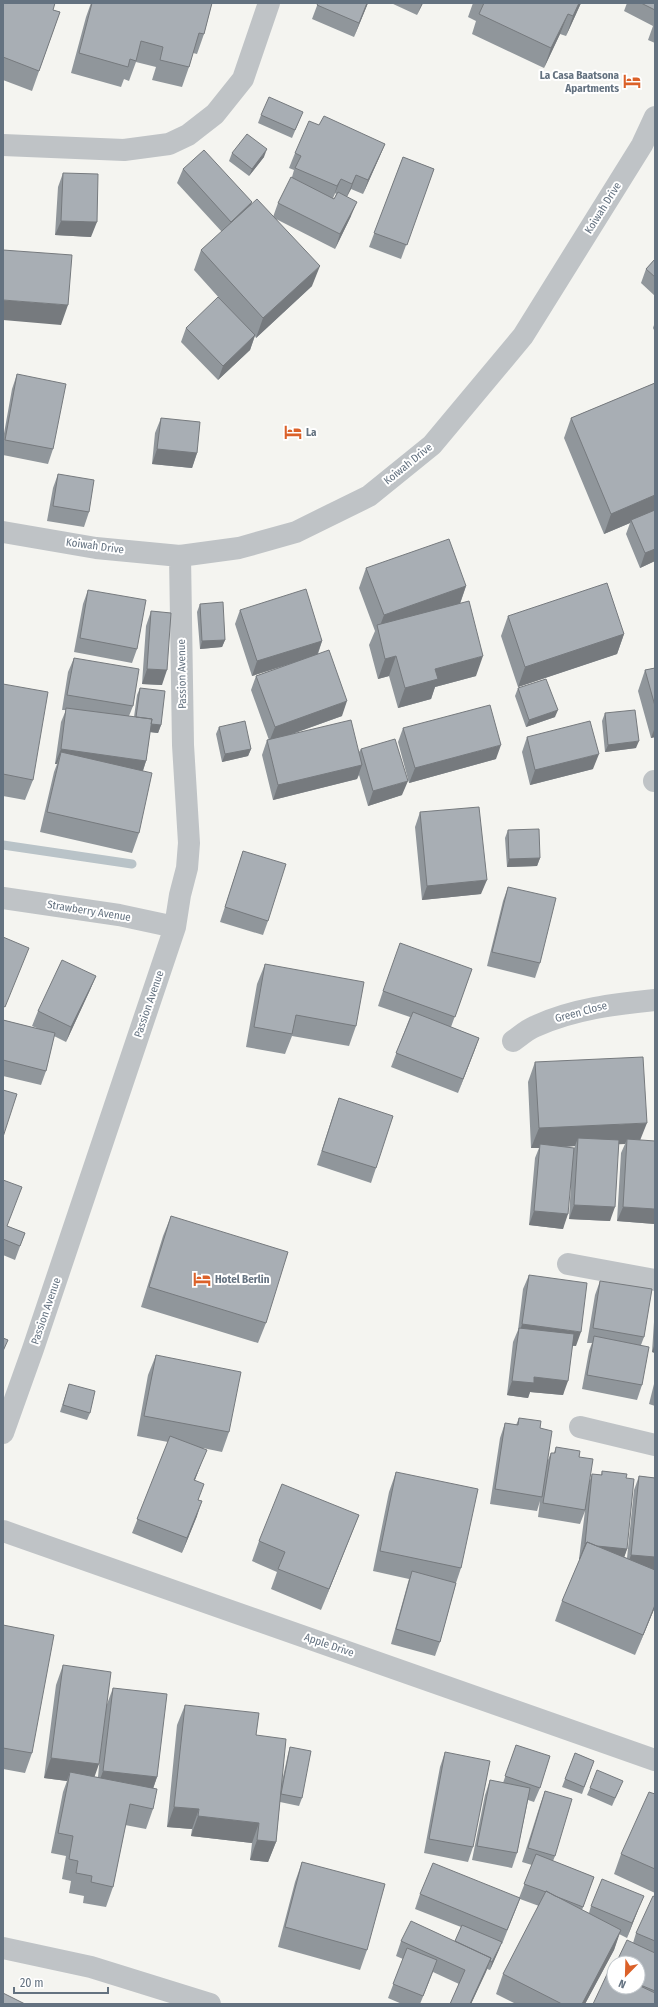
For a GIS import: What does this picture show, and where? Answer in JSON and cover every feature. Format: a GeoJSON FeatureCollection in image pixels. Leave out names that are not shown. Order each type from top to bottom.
{"type":"FeatureCollection","features":[{"type":"Feature","properties":{"kind":"street"},"geometry":{"type":"LineString","coordinates":[[3,145],[124,150],[169,144],[188,135],[215,114],[243,79],[269,3]]}},
{"type":"Feature","properties":{"kind":"street","name":"Koiwah Drive"},"geometry":{"type":"LineString","coordinates":[[3,532],[96,548],[180,556],[239,548],[296,532],[369,496],[432,445],[523,336],[648,146],[655,117]]}},
{"type":"Feature","properties":{"kind":"street","name":"Passion Avenue"},"geometry":{"type":"LineString","coordinates":[[3,1433],[33,1349],[175,927],[189,843],[183,745],[180,556]]}},
{"type":"Feature","properties":{"kind":"street","name":"Strawberry Avenue"},"geometry":{"type":"LineString","coordinates":[[3,898],[119,915],[175,927]]}},
{"type":"Feature","properties":{"kind":"street","name":"Green Close"},"geometry":{"type":"LineString","coordinates":[[513,1041],[535,1026],[564,1015],[611,1004],[655,1000]]}},
{"type":"Feature","properties":{"kind":"street"},"geometry":{"type":"LineString","coordinates":[[568,1264],[655,1280]]}},
{"type":"Feature","properties":{"kind":"street"},"geometry":{"type":"LineString","coordinates":[[580,1427],[655,1444]]}},
{"type":"Feature","properties":{"kind":"street","name":"Apple Drive"},"geometry":{"type":"LineString","coordinates":[[3,1531],[655,1760]]}},
{"type":"Feature","properties":{"kind":"street"},"geometry":{"type":"LineString","coordinates":[[3,1948],[91,1967],[210,2004]]}},
{"type":"Feature","properties":{"kind":"building"},"geometry":{"type":"Polygon","coordinates":[[[3,3],[55,3],[53,10],[60,12],[39,71],[3,57],[3,3]]]}},
{"type":"Feature","properties":{"kind":"building"},"geometry":{"type":"Polygon","coordinates":[[[92,3],[212,3],[204,34],[199,33],[189,67],[160,60],[163,47],[141,41],[136,61],[130,59],[128,67],[79,53],[92,3]]]}},
{"type":"Feature","properties":{"kind":"building"},"geometry":{"type":"Polygon","coordinates":[[[318,3],[367,3],[359,23],[317,5],[318,3]]]}},
{"type":"Feature","properties":{"kind":"building"},"geometry":{"type":"Polygon","coordinates":[[[484,3],[579,3],[573,16],[568,14],[551,48],[479,14],[484,3]]]}},
{"type":"Feature","properties":{"kind":"building"},"geometry":{"type":"Polygon","coordinates":[[[641,3],[655,3],[655,10],[641,3]]]}},
{"type":"Feature","properties":{"kind":"building"},"geometry":{"type":"Polygon","coordinates":[[[269,97],[303,112],[295,130],[261,115],[269,97]]]}},
{"type":"Feature","properties":{"kind":"building"},"geometry":{"type":"Polygon","coordinates":[[[324,116],[385,144],[368,180],[356,175],[352,184],[341,179],[337,186],[295,168],[301,156],[295,153],[309,121],[319,125],[324,116]]]}},
{"type":"Feature","properties":{"kind":"building"},"geometry":{"type":"Polygon","coordinates":[[[247,134],[267,149],[252,169],[232,153],[247,134]]]}},
{"type":"Feature","properties":{"kind":"building"},"geometry":{"type":"Polygon","coordinates":[[[204,150],[252,202],[231,222],[183,169],[204,150]]]}},
{"type":"Feature","properties":{"kind":"building"},"geometry":{"type":"Polygon","coordinates":[[[403,157],[434,169],[407,245],[374,233],[403,157]]]}},
{"type":"Feature","properties":{"kind":"building"},"geometry":{"type":"Polygon","coordinates":[[[63,173],[98,174],[97,222],[61,221],[63,173]]]}},
{"type":"Feature","properties":{"kind":"building"},"geometry":{"type":"Polygon","coordinates":[[[291,177],[334,199],[338,192],[357,202],[340,234],[278,203],[291,177]]]}},
{"type":"Feature","properties":{"kind":"building"},"geometry":{"type":"Polygon","coordinates":[[[257,199],[320,266],[263,318],[201,250],[257,199]]]}},
{"type":"Feature","properties":{"kind":"building"},"geometry":{"type":"Polygon","coordinates":[[[3,250],[72,255],[68,305],[3,300],[3,250]]]}},
{"type":"Feature","properties":{"kind":"building"},"geometry":{"type":"Polygon","coordinates":[[[655,259],[655,277],[646,269],[655,259]]]}},
{"type":"Feature","properties":{"kind":"building"},"geometry":{"type":"Polygon","coordinates":[[[218,297],[255,335],[223,366],[186,328],[218,297]]]}},
{"type":"Feature","properties":{"kind":"building"},"geometry":{"type":"Polygon","coordinates":[[[17,374],[66,384],[53,449],[5,440],[17,374]]]}},
{"type":"Feature","properties":{"kind":"building"},"geometry":{"type":"Polygon","coordinates":[[[655,383],[655,495],[611,514],[571,418],[655,383]]]}},
{"type":"Feature","properties":{"kind":"building"},"geometry":{"type":"Polygon","coordinates":[[[161,418],[200,422],[197,453],[157,449],[161,418]]]}},
{"type":"Feature","properties":{"kind":"building"},"geometry":{"type":"Polygon","coordinates":[[[58,474],[94,480],[89,512],[53,506],[58,474]]]}},
{"type":"Feature","properties":{"kind":"building"},"geometry":{"type":"Polygon","coordinates":[[[655,510],[655,549],[645,553],[631,520],[655,510]]]}},
{"type":"Feature","properties":{"kind":"building"},"geometry":{"type":"Polygon","coordinates":[[[449,539],[466,586],[384,615],[366,568],[449,539]]]}},
{"type":"Feature","properties":{"kind":"building"},"geometry":{"type":"Polygon","coordinates":[[[607,583],[624,634],[525,667],[508,616],[607,583]]]}},
{"type":"Feature","properties":{"kind":"building"},"geometry":{"type":"Polygon","coordinates":[[[306,589],[322,641],[257,661],[240,610],[306,589]]]}},
{"type":"Feature","properties":{"kind":"building"},"geometry":{"type":"Polygon","coordinates":[[[88,590],[146,600],[137,649],[80,638],[88,590]]]}},
{"type":"Feature","properties":{"kind":"building"},"geometry":{"type":"Polygon","coordinates":[[[469,601],[483,656],[435,669],[438,679],[405,688],[396,656],[385,659],[377,625],[469,601]]]}},
{"type":"Feature","properties":{"kind":"building"},"geometry":{"type":"Polygon","coordinates":[[[223,602],[225,640],[202,641],[200,604],[223,602]]]}},
{"type":"Feature","properties":{"kind":"building"},"geometry":{"type":"Polygon","coordinates":[[[151,611],[171,613],[167,670],[147,669],[151,611]]]}},
{"type":"Feature","properties":{"kind":"building"},"geometry":{"type":"Polygon","coordinates":[[[329,650],[347,701],[275,727],[256,676],[329,650]]]}},
{"type":"Feature","properties":{"kind":"building"},"geometry":{"type":"Polygon","coordinates":[[[74,658],[139,669],[133,706],[67,695],[74,658]]]}},
{"type":"Feature","properties":{"kind":"building"},"geometry":{"type":"Polygon","coordinates":[[[655,668],[655,706],[645,670],[655,668]]]}},
{"type":"Feature","properties":{"kind":"building"},"geometry":{"type":"Polygon","coordinates":[[[546,679],[558,710],[529,720],[518,688],[546,679]]]}},
{"type":"Feature","properties":{"kind":"building"},"geometry":{"type":"Polygon","coordinates":[[[3,684],[48,692],[33,780],[3,774],[3,684]]]}},
{"type":"Feature","properties":{"kind":"building"},"geometry":{"type":"Polygon","coordinates":[[[140,688],[165,691],[161,725],[151,724],[152,719],[136,717],[140,688]]]}},
{"type":"Feature","properties":{"kind":"building"},"geometry":{"type":"Polygon","coordinates":[[[490,705],[501,745],[415,768],[403,728],[490,705]]]}},
{"type":"Feature","properties":{"kind":"building"},"geometry":{"type":"Polygon","coordinates":[[[66,708],[152,719],[146,761],[61,749],[66,708]]]}},
{"type":"Feature","properties":{"kind":"building"},"geometry":{"type":"Polygon","coordinates":[[[635,710],[639,741],[608,745],[605,713],[635,710]]]}},
{"type":"Feature","properties":{"kind":"building"},"geometry":{"type":"Polygon","coordinates":[[[351,720],[362,765],[278,785],[267,740],[351,720]]]}},
{"type":"Feature","properties":{"kind":"building"},"geometry":{"type":"Polygon","coordinates":[[[245,721],[251,749],[225,754],[219,727],[245,721]]]}},
{"type":"Feature","properties":{"kind":"building"},"geometry":{"type":"Polygon","coordinates":[[[590,721],[599,754],[535,770],[527,737],[590,721]]]}},
{"type":"Feature","properties":{"kind":"building"},"geometry":{"type":"Polygon","coordinates":[[[395,739],[408,781],[373,791],[361,749],[395,739]]]}},
{"type":"Feature","properties":{"kind":"building"},"geometry":{"type":"Polygon","coordinates":[[[61,752],[152,773],[139,833],[47,812],[61,752]]]}},
{"type":"Feature","properties":{"kind":"building"},"geometry":{"type":"Polygon","coordinates":[[[479,807],[487,880],[427,886],[420,812],[479,807]]]}},
{"type":"Feature","properties":{"kind":"building"},"geometry":{"type":"Polygon","coordinates":[[[539,829],[540,858],[509,859],[508,830],[539,829]]]}},
{"type":"Feature","properties":{"kind":"building"},"geometry":{"type":"Polygon","coordinates":[[[243,851],[286,864],[268,921],[225,907],[243,851]]]}},
{"type":"Feature","properties":{"kind":"building"},"geometry":{"type":"Polygon","coordinates":[[[508,887],[556,898],[540,963],[492,952],[508,887]]]}},
{"type":"Feature","properties":{"kind":"building"},"geometry":{"type":"Polygon","coordinates":[[[3,937],[29,948],[5,1007],[3,1006],[3,937]]]}},
{"type":"Feature","properties":{"kind":"building"},"geometry":{"type":"Polygon","coordinates":[[[400,943],[472,969],[455,1017],[383,991],[400,943]]]}},
{"type":"Feature","properties":{"kind":"building"},"geometry":{"type":"Polygon","coordinates":[[[62,960],[96,976],[71,1027],[38,1011],[62,960]]]}},
{"type":"Feature","properties":{"kind":"building"},"geometry":{"type":"Polygon","coordinates":[[[265,964],[364,982],[356,1026],[296,1015],[292,1034],[254,1027],[265,964]]]}},
{"type":"Feature","properties":{"kind":"building"},"geometry":{"type":"Polygon","coordinates":[[[413,1012],[479,1038],[463,1079],[396,1053],[413,1012]]]}},
{"type":"Feature","properties":{"kind":"building"},"geometry":{"type":"Polygon","coordinates":[[[3,1020],[55,1033],[46,1071],[3,1060],[3,1020]]]}},
{"type":"Feature","properties":{"kind":"building"},"geometry":{"type":"Polygon","coordinates":[[[643,1057],[647,1123],[539,1128],[535,1062],[643,1057]]]}},
{"type":"Feature","properties":{"kind":"building"},"geometry":{"type":"Polygon","coordinates":[[[3,1090],[17,1094],[3,1137],[3,1090]]]}},
{"type":"Feature","properties":{"kind":"building"},"geometry":{"type":"Polygon","coordinates":[[[339,1098],[393,1116],[376,1168],[322,1151],[339,1098]]]}},
{"type":"Feature","properties":{"kind":"building"},"geometry":{"type":"Polygon","coordinates":[[[578,1138],[619,1140],[615,1207],[574,1205],[578,1138]]]}},
{"type":"Feature","properties":{"kind":"building"},"geometry":{"type":"Polygon","coordinates":[[[627,1139],[655,1141],[655,1209],[623,1207],[627,1139]]]}},
{"type":"Feature","properties":{"kind":"building"},"geometry":{"type":"Polygon","coordinates":[[[540,1144],[574,1148],[568,1214],[534,1211],[540,1144]]]}},
{"type":"Feature","properties":{"kind":"building"},"geometry":{"type":"Polygon","coordinates":[[[3,1180],[22,1187],[7,1226],[25,1233],[20,1246],[3,1239],[3,1180]]]}},
{"type":"Feature","properties":{"kind":"building"},"geometry":{"type":"Polygon","coordinates":[[[171,1216],[288,1252],[266,1323],[149,1287],[171,1216]]]}},
{"type":"Feature","properties":{"kind":"building"},"geometry":{"type":"Polygon","coordinates":[[[529,1275],[587,1283],[581,1332],[522,1324],[529,1275]]]}},
{"type":"Feature","properties":{"kind":"building"},"geometry":{"type":"Polygon","coordinates":[[[600,1281],[652,1289],[644,1337],[593,1328],[600,1281]]]}},
{"type":"Feature","properties":{"kind":"building"},"geometry":{"type":"Polygon","coordinates":[[[519,1328],[574,1334],[568,1381],[534,1377],[534,1383],[512,1381],[519,1328]]]}},
{"type":"Feature","properties":{"kind":"building"},"geometry":{"type":"Polygon","coordinates":[[[594,1336],[649,1347],[642,1385],[587,1375],[594,1336]]]}},
{"type":"Feature","properties":{"kind":"building"},"geometry":{"type":"Polygon","coordinates":[[[3,1338],[8,1340],[3,1351],[3,1338]]]}},
{"type":"Feature","properties":{"kind":"building"},"geometry":{"type":"Polygon","coordinates":[[[156,1355],[241,1372],[229,1432],[144,1416],[156,1355]]]}},
{"type":"Feature","properties":{"kind":"building"},"geometry":{"type":"Polygon","coordinates":[[[69,1384],[95,1391],[90,1413],[63,1405],[69,1384]]]}},
{"type":"Feature","properties":{"kind":"building"},"geometry":{"type":"Polygon","coordinates":[[[519,1418],[541,1421],[540,1428],[552,1431],[542,1497],[495,1489],[505,1423],[518,1425],[519,1418]]]}},
{"type":"Feature","properties":{"kind":"building"},"geometry":{"type":"Polygon","coordinates":[[[170,1436],[207,1450],[194,1480],[204,1484],[198,1500],[202,1501],[187,1538],[137,1519],[170,1436]]]}},
{"type":"Feature","properties":{"kind":"building"},"geometry":{"type":"Polygon","coordinates":[[[556,1447],[580,1451],[579,1457],[593,1459],[585,1510],[543,1503],[551,1453],[555,1453],[556,1447]]]}},
{"type":"Feature","properties":{"kind":"building"},"geometry":{"type":"Polygon","coordinates":[[[602,1471],[627,1474],[626,1478],[634,1479],[627,1549],[597,1546],[587,1542],[585,1544],[592,1474],[602,1475],[602,1471]]]}},
{"type":"Feature","properties":{"kind":"building"},"geometry":{"type":"Polygon","coordinates":[[[396,1472],[478,1489],[461,1568],[380,1551],[396,1472]]]}},
{"type":"Feature","properties":{"kind":"building"},"geometry":{"type":"Polygon","coordinates":[[[639,1476],[655,1478],[655,1557],[631,1555],[639,1476]]]}},
{"type":"Feature","properties":{"kind":"building"},"geometry":{"type":"Polygon","coordinates":[[[282,1484],[359,1515],[329,1589],[278,1569],[285,1552],[259,1541],[282,1484]]]}},
{"type":"Feature","properties":{"kind":"building"},"geometry":{"type":"Polygon","coordinates":[[[587,1542],[655,1570],[655,1605],[643,1635],[562,1601],[587,1542]]]}},
{"type":"Feature","properties":{"kind":"building"},"geometry":{"type":"Polygon","coordinates":[[[412,1571],[456,1583],[440,1642],[396,1629],[412,1571]]]}},
{"type":"Feature","properties":{"kind":"building"},"geometry":{"type":"Polygon","coordinates":[[[3,1625],[54,1635],[32,1753],[3,1748],[3,1625]]]}},
{"type":"Feature","properties":{"kind":"building"},"geometry":{"type":"Polygon","coordinates":[[[63,1665],[111,1672],[99,1764],[51,1758],[63,1665]]]}},
{"type":"Feature","properties":{"kind":"building"},"geometry":{"type":"Polygon","coordinates":[[[113,1688],[167,1694],[157,1777],[103,1771],[113,1688]]]}},
{"type":"Feature","properties":{"kind":"building"},"geometry":{"type":"Polygon","coordinates":[[[185,1705],[259,1713],[256,1735],[286,1739],[276,1842],[257,1840],[259,1823],[198,1816],[199,1809],[174,1807],[185,1705]]]}},
{"type":"Feature","properties":{"kind":"building"},"geometry":{"type":"Polygon","coordinates":[[[516,1745],[550,1756],[540,1788],[505,1776],[516,1745]]]}},
{"type":"Feature","properties":{"kind":"building"},"geometry":{"type":"Polygon","coordinates":[[[290,1747],[311,1751],[302,1798],[281,1794],[290,1747]]]}},
{"type":"Feature","properties":{"kind":"building"},"geometry":{"type":"Polygon","coordinates":[[[445,1752],[490,1761],[473,1847],[429,1839],[445,1752]]]}},
{"type":"Feature","properties":{"kind":"building"},"geometry":{"type":"Polygon","coordinates":[[[575,1753],[594,1761],[584,1787],[565,1779],[575,1753]]]}},
{"type":"Feature","properties":{"kind":"building"},"geometry":{"type":"Polygon","coordinates":[[[597,1770],[623,1781],[615,1798],[590,1788],[597,1770]]]}},
{"type":"Feature","properties":{"kind":"building"},"geometry":{"type":"Polygon","coordinates":[[[70,1772],[157,1789],[153,1809],[130,1804],[113,1887],[91,1882],[92,1876],[76,1873],[78,1861],[69,1859],[73,1836],[58,1833],[70,1772]]]}},
{"type":"Feature","properties":{"kind":"building"},"geometry":{"type":"Polygon","coordinates":[[[490,1780],[530,1788],[517,1853],[477,1846],[490,1780]]]}},
{"type":"Feature","properties":{"kind":"building"},"geometry":{"type":"Polygon","coordinates":[[[545,1791],[572,1799],[555,1856],[528,1848],[545,1791]]]}},
{"type":"Feature","properties":{"kind":"building"},"geometry":{"type":"Polygon","coordinates":[[[649,1792],[655,1794],[655,1869],[621,1854],[649,1792]]]}},
{"type":"Feature","properties":{"kind":"building"},"geometry":{"type":"Polygon","coordinates":[[[536,1854],[594,1877],[583,1907],[546,1891],[524,1884],[536,1854]]]}},
{"type":"Feature","properties":{"kind":"building"},"geometry":{"type":"Polygon","coordinates":[[[302,1862],[385,1884],[367,1950],[285,1927],[302,1862]]]}},
{"type":"Feature","properties":{"kind":"building"},"geometry":{"type":"Polygon","coordinates":[[[433,1863],[520,1898],[507,1930],[420,1894],[433,1863]]]}},
{"type":"Feature","properties":{"kind":"building"},"geometry":{"type":"Polygon","coordinates":[[[602,1879],[644,1896],[632,1923],[591,1906],[602,1879]]]}},
{"type":"Feature","properties":{"kind":"building"},"geometry":{"type":"Polygon","coordinates":[[[546,1891],[621,1930],[608,1955],[606,1955],[606,1958],[582,2004],[562,2004],[503,1974],[546,1891]]]}},
{"type":"Feature","properties":{"kind":"building"},"geometry":{"type":"Polygon","coordinates":[[[653,1896],[655,1897],[655,1941],[636,1933],[653,1896]]]}},
{"type":"Feature","properties":{"kind":"building"},"geometry":{"type":"Polygon","coordinates":[[[411,1921],[491,1958],[470,2004],[450,2004],[465,1970],[401,1941],[411,1921]]]}},
{"type":"Feature","properties":{"kind":"building"},"geometry":{"type":"Polygon","coordinates":[[[462,1925],[502,1942],[492,1962],[490,1961],[491,1958],[455,1941],[462,1925]]]}},
{"type":"Feature","properties":{"kind":"building"},"geometry":{"type":"Polygon","coordinates":[[[627,1940],[655,1953],[655,1991],[646,1987],[646,1955],[620,1955],[627,1940]]]}},
{"type":"Feature","properties":{"kind":"building"},"geometry":{"type":"Polygon","coordinates":[[[407,1948],[437,1960],[423,1996],[393,1984],[407,1948]]]}},
{"type":"Feature","properties":{"kind":"building"},"geometry":{"type":"Polygon","coordinates":[[[606,1976],[606,1995],[646,1995],[646,1989],[655,1993],[655,2004],[593,2004],[606,1976]]]}},
{"type":"Feature","properties":{"kind":"building"},"geometry":{"type":"Polygon","coordinates":[[[3,1993],[25,2004],[3,2004],[3,1993]]]}},
{"type":"Feature","properties":{"kind":"waterway"},"geometry":{"type":"LineString","coordinates":[[3,845],[132,864]]}},
{"type":"Feature","properties":{"kind":"place","name":"La Casa Baatsona Apartments"},"geometry":{"type":"Point","coordinates":[632,81]}},
{"type":"Feature","properties":{"kind":"place","name":"La"},"geometry":{"type":"Point","coordinates":[293,432]}},
{"type":"Feature","properties":{"kind":"place","name":"Hotel Berlin"},"geometry":{"type":"Point","coordinates":[202,1279]}}]}
